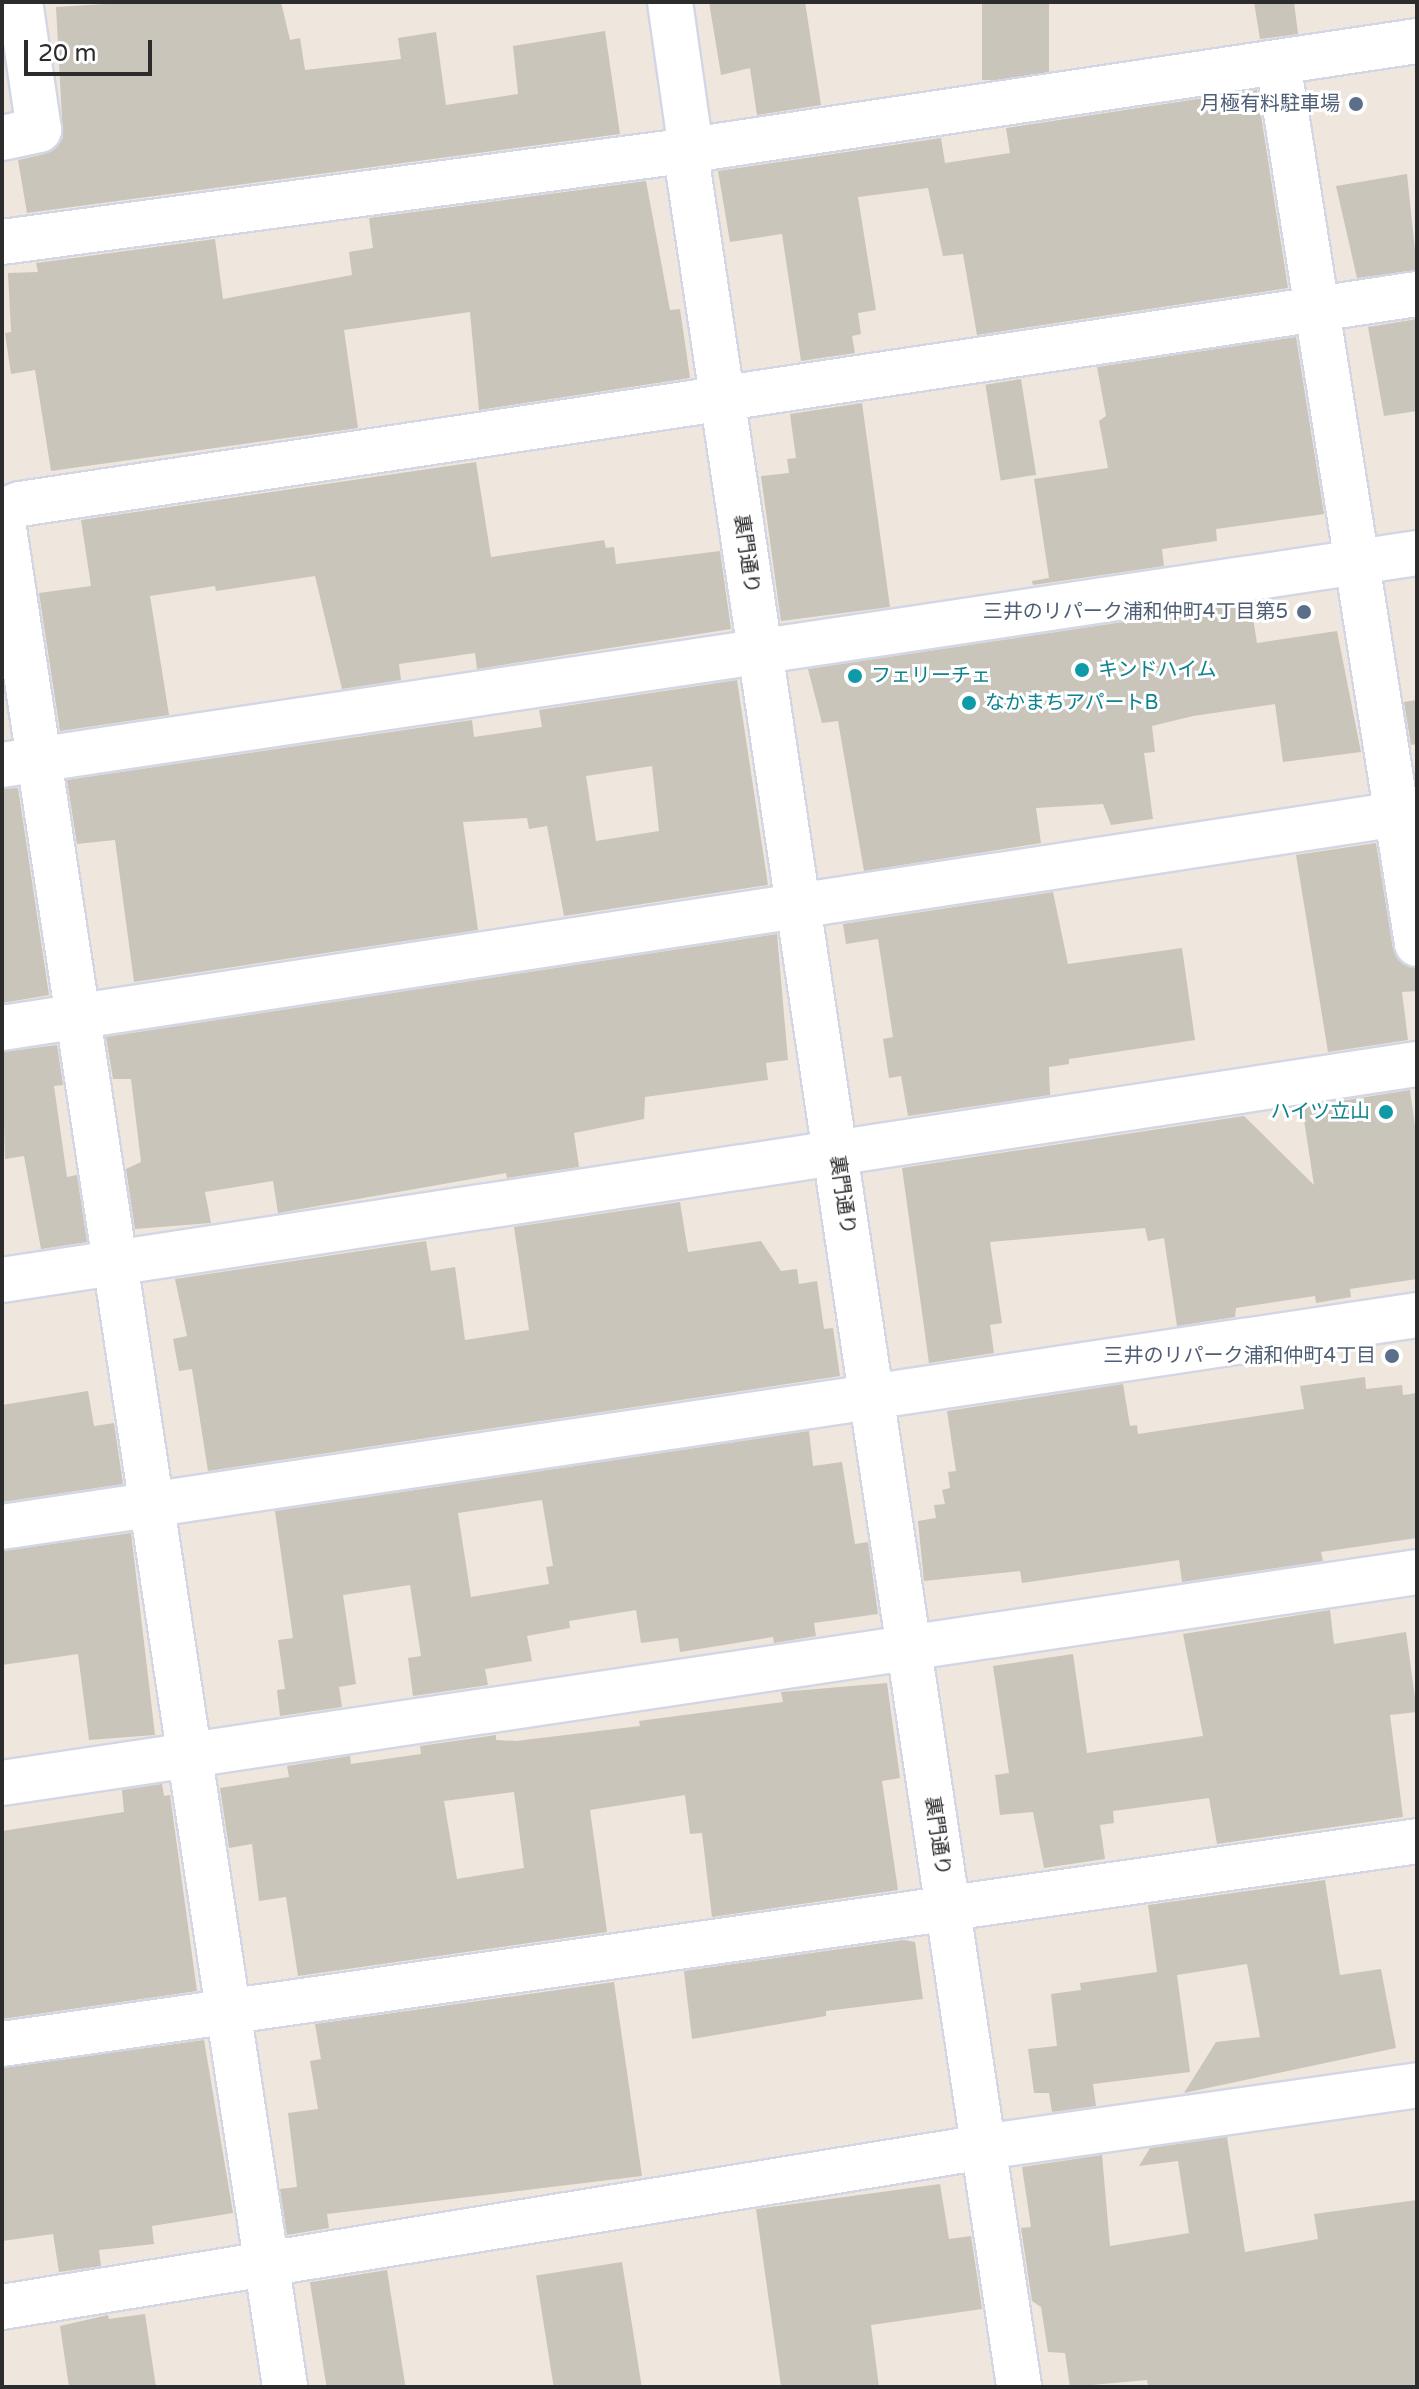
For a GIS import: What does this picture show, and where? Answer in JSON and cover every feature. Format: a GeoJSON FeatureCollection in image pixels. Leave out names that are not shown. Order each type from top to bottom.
{"type":"FeatureCollection","features":[{"type":"Feature","properties":{"kind":"street"},"geometry":{"type":"LineString","coordinates":[[2,138],[39,130],[20,2]]}},
{"type":"Feature","properties":{"kind":"street","name":"裏門通り"},"geometry":{"type":"LineString","coordinates":[[670,2],[691,150],[689,175],[1019,2387]]}},
{"type":"Feature","properties":{"kind":"street"},"geometry":{"type":"LineString","coordinates":[[2,242],[691,150],[1417,41]]}},
{"type":"Feature","properties":{"kind":"street"},"geometry":{"type":"LineString","coordinates":[[1278,62],[1359,561],[1407,812],[1417,944]]}},
{"type":"Feature","properties":{"kind":"street"},"geometry":{"type":"LineString","coordinates":[[285,2387],[78,1016],[20,762],[2,513],[36,501],[724,401],[1417,294]]}},
{"type":"Feature","properties":{"kind":"street"},"geometry":{"type":"LineString","coordinates":[[20,762],[1417,553]]}},
{"type":"Feature","properties":{"kind":"street"},"geometry":{"type":"LineString","coordinates":[[2,1028],[1407,812]]}},
{"type":"Feature","properties":{"kind":"street"},"geometry":{"type":"LineString","coordinates":[[2,1280],[1417,1064]]}},
{"type":"Feature","properties":{"kind":"street"},"geometry":{"type":"LineString","coordinates":[[2,1527],[1417,1315]]}},
{"type":"Feature","properties":{"kind":"street"},"geometry":{"type":"LineString","coordinates":[[2,1783],[1417,1572]]}},
{"type":"Feature","properties":{"kind":"street"},"geometry":{"type":"LineString","coordinates":[[2,2044],[948,1912],[1417,1841]]}},
{"type":"Feature","properties":{"kind":"street"},"geometry":{"type":"LineString","coordinates":[[2,2307],[983,2147],[1417,2085]]}},
{"type":"Feature","properties":{"kind":"building"},"geometry":{"type":"Polygon","coordinates":[[[139,2],[281,2],[290,40],[300,38],[305,70],[401,59],[398,38],[436,32],[446,105],[518,94],[513,46],[605,31],[620,134],[27,213],[18,160],[45,154],[63,138],[56,7],[139,2]]]}},
{"type":"Feature","properties":{"kind":"building"},"geometry":{"type":"Polygon","coordinates":[[[709,2],[805,2],[821,105],[757,115],[750,68],[721,75],[709,2]]]}},
{"type":"Feature","properties":{"kind":"building"},"geometry":{"type":"Polygon","coordinates":[[[982,2],[1049,2],[1049,80],[982,80],[982,2]]]}},
{"type":"Feature","properties":{"kind":"building"},"geometry":{"type":"Polygon","coordinates":[[[1254,2],[1294,2],[1298,34],[1260,39],[1254,2]]]}},
{"type":"Feature","properties":{"kind":"building"},"geometry":{"type":"Polygon","coordinates":[[[1257,90],[1288,288],[977,335],[963,254],[943,256],[928,188],[858,197],[876,310],[858,313],[861,334],[852,336],[855,353],[801,361],[782,234],[730,242],[718,171],[941,138],[945,163],[1010,153],[1006,128],[1257,90]]]}},
{"type":"Feature","properties":{"kind":"building"},"geometry":{"type":"Polygon","coordinates":[[[1407,174],[1417,270],[1357,278],[1336,186],[1407,174]]]}},
{"type":"Feature","properties":{"kind":"building"},"geometry":{"type":"Polygon","coordinates":[[[646,181],[670,310],[680,309],[690,378],[479,410],[470,312],[344,330],[358,428],[51,471],[35,370],[11,374],[5,333],[11,332],[8,273],[38,272],[36,263],[215,239],[223,299],[352,275],[349,252],[373,248],[369,218],[646,181]]]}},
{"type":"Feature","properties":{"kind":"building"},"geometry":{"type":"Polygon","coordinates":[[[1417,319],[1417,411],[1384,416],[1368,327],[1417,319]]]}},
{"type":"Feature","properties":{"kind":"building"},"geometry":{"type":"Polygon","coordinates":[[[1296,337],[1324,514],[1216,529],[1217,541],[1162,549],[1164,566],[1033,585],[1032,581],[1049,578],[1034,479],[1108,468],[1099,421],[1106,416],[1097,367],[1296,337]]]}},
{"type":"Feature","properties":{"kind":"building"},"geometry":{"type":"Polygon","coordinates":[[[1021,379],[1036,475],[1001,480],[985,385],[1021,379]]]}},
{"type":"Feature","properties":{"kind":"building"},"geometry":{"type":"Polygon","coordinates":[[[862,403],[890,607],[781,621],[761,476],[789,473],[787,459],[796,458],[790,414],[862,403]]]}},
{"type":"Feature","properties":{"kind":"building"},"geometry":{"type":"Polygon","coordinates":[[[476,462],[491,557],[604,540],[606,548],[614,547],[616,564],[720,551],[731,629],[477,669],[475,653],[399,664],[401,680],[342,689],[315,576],[216,591],[215,586],[150,596],[169,715],[60,731],[39,593],[91,586],[81,520],[476,462]]]}},
{"type":"Feature","properties":{"kind":"building"},"geometry":{"type":"Polygon","coordinates":[[[1237,605],[1238,614],[1252,612],[1257,643],[1337,631],[1361,752],[1283,762],[1275,704],[1193,716],[1152,726],[1155,752],[1144,753],[1153,819],[1111,825],[1103,804],[1036,808],[1041,843],[864,871],[838,721],[822,723],[808,669],[1237,605]]]}},
{"type":"Feature","properties":{"kind":"building"},"geometry":{"type":"Polygon","coordinates":[[[737,680],[768,885],[564,916],[547,826],[529,829],[527,818],[463,822],[478,930],[134,982],[115,840],[77,844],[67,780],[472,720],[474,737],[542,727],[539,710],[737,680]],[[652,766],[586,776],[596,841],[659,831],[652,766]]]}},
{"type":"Feature","properties":{"kind":"building"},"geometry":{"type":"Polygon","coordinates":[[[1417,700],[1417,744],[1411,745],[1404,702],[1417,700]]]}},
{"type":"Feature","properties":{"kind":"building"},"geometry":{"type":"Polygon","coordinates":[[[18,788],[49,995],[2,1003],[2,789],[18,788]]]}},
{"type":"Feature","properties":{"kind":"building"},"geometry":{"type":"Polygon","coordinates":[[[1376,843],[1393,949],[1398,960],[1417,968],[1417,991],[1402,992],[1408,1040],[1328,1052],[1296,855],[1376,843]]]}},
{"type":"Feature","properties":{"kind":"building"},"geometry":{"type":"Polygon","coordinates":[[[1053,892],[1068,964],[1182,948],[1195,1040],[1069,1059],[1069,1064],[1049,1067],[1050,1095],[908,1116],[901,1076],[889,1078],[883,1039],[893,1037],[878,939],[846,944],[843,924],[1053,892]]]}},
{"type":"Feature","properties":{"kind":"building"},"geometry":{"type":"Polygon","coordinates":[[[777,934],[788,1060],[766,1063],[768,1080],[645,1097],[644,1119],[574,1133],[579,1167],[507,1178],[506,1173],[278,1213],[273,1181],[205,1192],[211,1223],[135,1229],[126,1169],[141,1162],[131,1079],[113,1079],[106,1037],[777,934]]]}},
{"type":"Feature","properties":{"kind":"building"},"geometry":{"type":"Polygon","coordinates":[[[57,1045],[63,1085],[54,1086],[67,1177],[77,1175],[87,1242],[41,1249],[24,1156],[5,1159],[2,1052],[57,1045]]]}},
{"type":"Feature","properties":{"kind":"building"},"geometry":{"type":"Polygon","coordinates":[[[1410,1090],[1417,1140],[1417,1279],[1350,1289],[1351,1297],[1316,1303],[1315,1296],[1236,1308],[1235,1317],[1177,1326],[1164,1238],[1148,1241],[1145,1228],[990,1242],[1002,1323],[990,1325],[994,1353],[929,1363],[902,1168],[1244,1116],[1314,1185],[1302,1107],[1410,1090]]]}},
{"type":"Feature","properties":{"kind":"building"},"geometry":{"type":"Polygon","coordinates":[[[680,1202],[688,1252],[761,1241],[781,1271],[797,1269],[799,1284],[817,1281],[824,1329],[833,1328],[840,1376],[208,1471],[192,1369],[179,1371],[173,1339],[187,1336],[175,1279],[426,1241],[431,1271],[455,1267],[465,1340],[529,1330],[514,1227],[680,1202]]]}},
{"type":"Feature","properties":{"kind":"building"},"geometry":{"type":"Polygon","coordinates":[[[1365,1377],[1366,1389],[1402,1385],[1403,1395],[1417,1393],[1417,1538],[1321,1552],[1323,1561],[1182,1582],[1179,1560],[1022,1583],[1020,1571],[924,1581],[918,1521],[936,1518],[934,1505],[945,1504],[942,1490],[950,1488],[948,1472],[956,1471],[947,1411],[1123,1384],[1130,1426],[1137,1425],[1138,1434],[1304,1409],[1300,1386],[1365,1377]]]}},
{"type":"Feature","properties":{"kind":"building"},"geometry":{"type":"Polygon","coordinates":[[[88,1391],[94,1426],[114,1423],[123,1484],[2,1502],[2,1405],[88,1391]]]}},
{"type":"Feature","properties":{"kind":"building"},"geometry":{"type":"Polygon","coordinates":[[[809,1431],[813,1466],[842,1462],[855,1544],[868,1542],[878,1614],[814,1623],[816,1636],[774,1643],[773,1637],[680,1652],[678,1638],[641,1643],[636,1610],[569,1621],[570,1628],[527,1636],[532,1661],[485,1669],[488,1685],[413,1696],[408,1658],[421,1656],[410,1585],[343,1595],[356,1684],[339,1687],[342,1707],[280,1716],[277,1690],[285,1689],[278,1640],[293,1638],[275,1511],[809,1431]],[[542,1500],[458,1513],[471,1597],[549,1584],[546,1567],[553,1566],[542,1500]]]}},
{"type":"Feature","properties":{"kind":"building"},"geometry":{"type":"Polygon","coordinates":[[[131,1533],[155,1735],[89,1740],[78,1654],[2,1665],[2,1551],[131,1533]]]}},
{"type":"Feature","properties":{"kind":"building"},"geometry":{"type":"Polygon","coordinates":[[[1330,1610],[1334,1644],[1406,1632],[1417,1712],[1390,1715],[1403,1817],[1217,1844],[1209,1798],[1113,1811],[1114,1823],[1100,1825],[1105,1859],[1044,1868],[1033,1812],[1000,1815],[995,1775],[1009,1773],[993,1666],[1073,1654],[1087,1753],[1203,1736],[1183,1634],[1330,1610]]]}},
{"type":"Feature","properties":{"kind":"building"},"geometry":{"type":"Polygon","coordinates":[[[887,1683],[900,1778],[882,1781],[898,1890],[712,1917],[702,1833],[690,1834],[685,1795],[590,1810],[607,1932],[298,1976],[286,1897],[259,1901],[252,1844],[229,1848],[220,1788],[289,1777],[287,1766],[350,1756],[351,1764],[421,1754],[420,1746],[496,1735],[496,1740],[516,1741],[640,1726],[639,1721],[783,1702],[781,1692],[887,1683]],[[514,1792],[444,1801],[457,1879],[524,1868],[514,1792]]]}},
{"type":"Feature","properties":{"kind":"building"},"geometry":{"type":"Polygon","coordinates":[[[162,1784],[164,1796],[170,1795],[197,1991],[2,2019],[2,1831],[124,1812],[122,1790],[162,1784]]]}},
{"type":"Feature","properties":{"kind":"building"},"geometry":{"type":"Polygon","coordinates":[[[1325,1880],[1340,1975],[1381,1969],[1396,2048],[1184,2093],[1216,2042],[1260,2037],[1247,1964],[1177,1975],[1190,2072],[1093,2084],[1096,2106],[1052,2112],[1049,2093],[1034,2093],[1028,2049],[1057,2046],[1051,1994],[1081,1990],[1080,1983],[1157,1972],[1148,1905],[1325,1880]]]}},
{"type":"Feature","properties":{"kind":"building"},"geometry":{"type":"Polygon","coordinates":[[[904,1940],[915,1942],[923,1999],[826,2011],[826,2016],[692,2039],[684,1971],[904,1940]]]}},
{"type":"Feature","properties":{"kind":"building"},"geometry":{"type":"Polygon","coordinates":[[[614,1982],[642,2176],[327,2214],[329,2228],[287,2235],[280,2189],[297,2187],[288,2113],[318,2109],[310,2061],[321,2059],[315,2024],[614,1982]]]}},
{"type":"Feature","properties":{"kind":"building"},"geometry":{"type":"Polygon","coordinates":[[[204,2040],[233,2213],[152,2226],[154,2244],[99,2250],[101,2266],[59,2272],[53,2234],[2,2241],[2,2068],[204,2040]]]}},
{"type":"Feature","properties":{"kind":"building"},"geometry":{"type":"Polygon","coordinates":[[[1227,2137],[1245,2252],[1318,2239],[1314,2214],[1417,2200],[1417,2387],[1148,2387],[1147,2380],[1070,2387],[1065,2353],[1048,2352],[1041,2307],[1032,2301],[1021,2228],[1031,2227],[1022,2167],[1102,2155],[1110,2246],[1189,2233],[1178,2161],[1139,2166],[1150,2148],[1227,2137]]]}},
{"type":"Feature","properties":{"kind":"building"},"geometry":{"type":"Polygon","coordinates":[[[940,2184],[949,2239],[971,2236],[982,2309],[871,2325],[879,2387],[781,2387],[756,2209],[940,2184]]]}},
{"type":"Feature","properties":{"kind":"building"},"geometry":{"type":"Polygon","coordinates":[[[622,2262],[642,2386],[554,2387],[536,2276],[622,2262]]]}},
{"type":"Feature","properties":{"kind":"building"},"geometry":{"type":"Polygon","coordinates":[[[387,2270],[405,2387],[327,2387],[310,2282],[387,2270]]]}},
{"type":"Feature","properties":{"kind":"building"},"geometry":{"type":"Polygon","coordinates":[[[145,2314],[156,2387],[69,2387],[60,2326],[108,2315],[109,2319],[145,2314]]]}},
{"type":"Feature","properties":{"kind":"place","name":"月極有料駐車場"},"geometry":{"type":"Point","coordinates":[1356,104]}},
{"type":"Feature","properties":{"kind":"place","name":"三井のリパーク浦和仲町4丁目第5"},"geometry":{"type":"Point","coordinates":[1304,612]}},
{"type":"Feature","properties":{"kind":"place","name":"キンドハイム"},"geometry":{"type":"Point","coordinates":[1082,670]}},
{"type":"Feature","properties":{"kind":"place","name":"フェリーチェ"},"geometry":{"type":"Point","coordinates":[855,676]}},
{"type":"Feature","properties":{"kind":"place","name":"なかまちアパートB"},"geometry":{"type":"Point","coordinates":[969,703]}},
{"type":"Feature","properties":{"kind":"place","name":"ハイツ立山"},"geometry":{"type":"Point","coordinates":[1386,1112]}},
{"type":"Feature","properties":{"kind":"place","name":"三井のリパーク浦和仲町4丁目"},"geometry":{"type":"Point","coordinates":[1392,1356]}}]}
